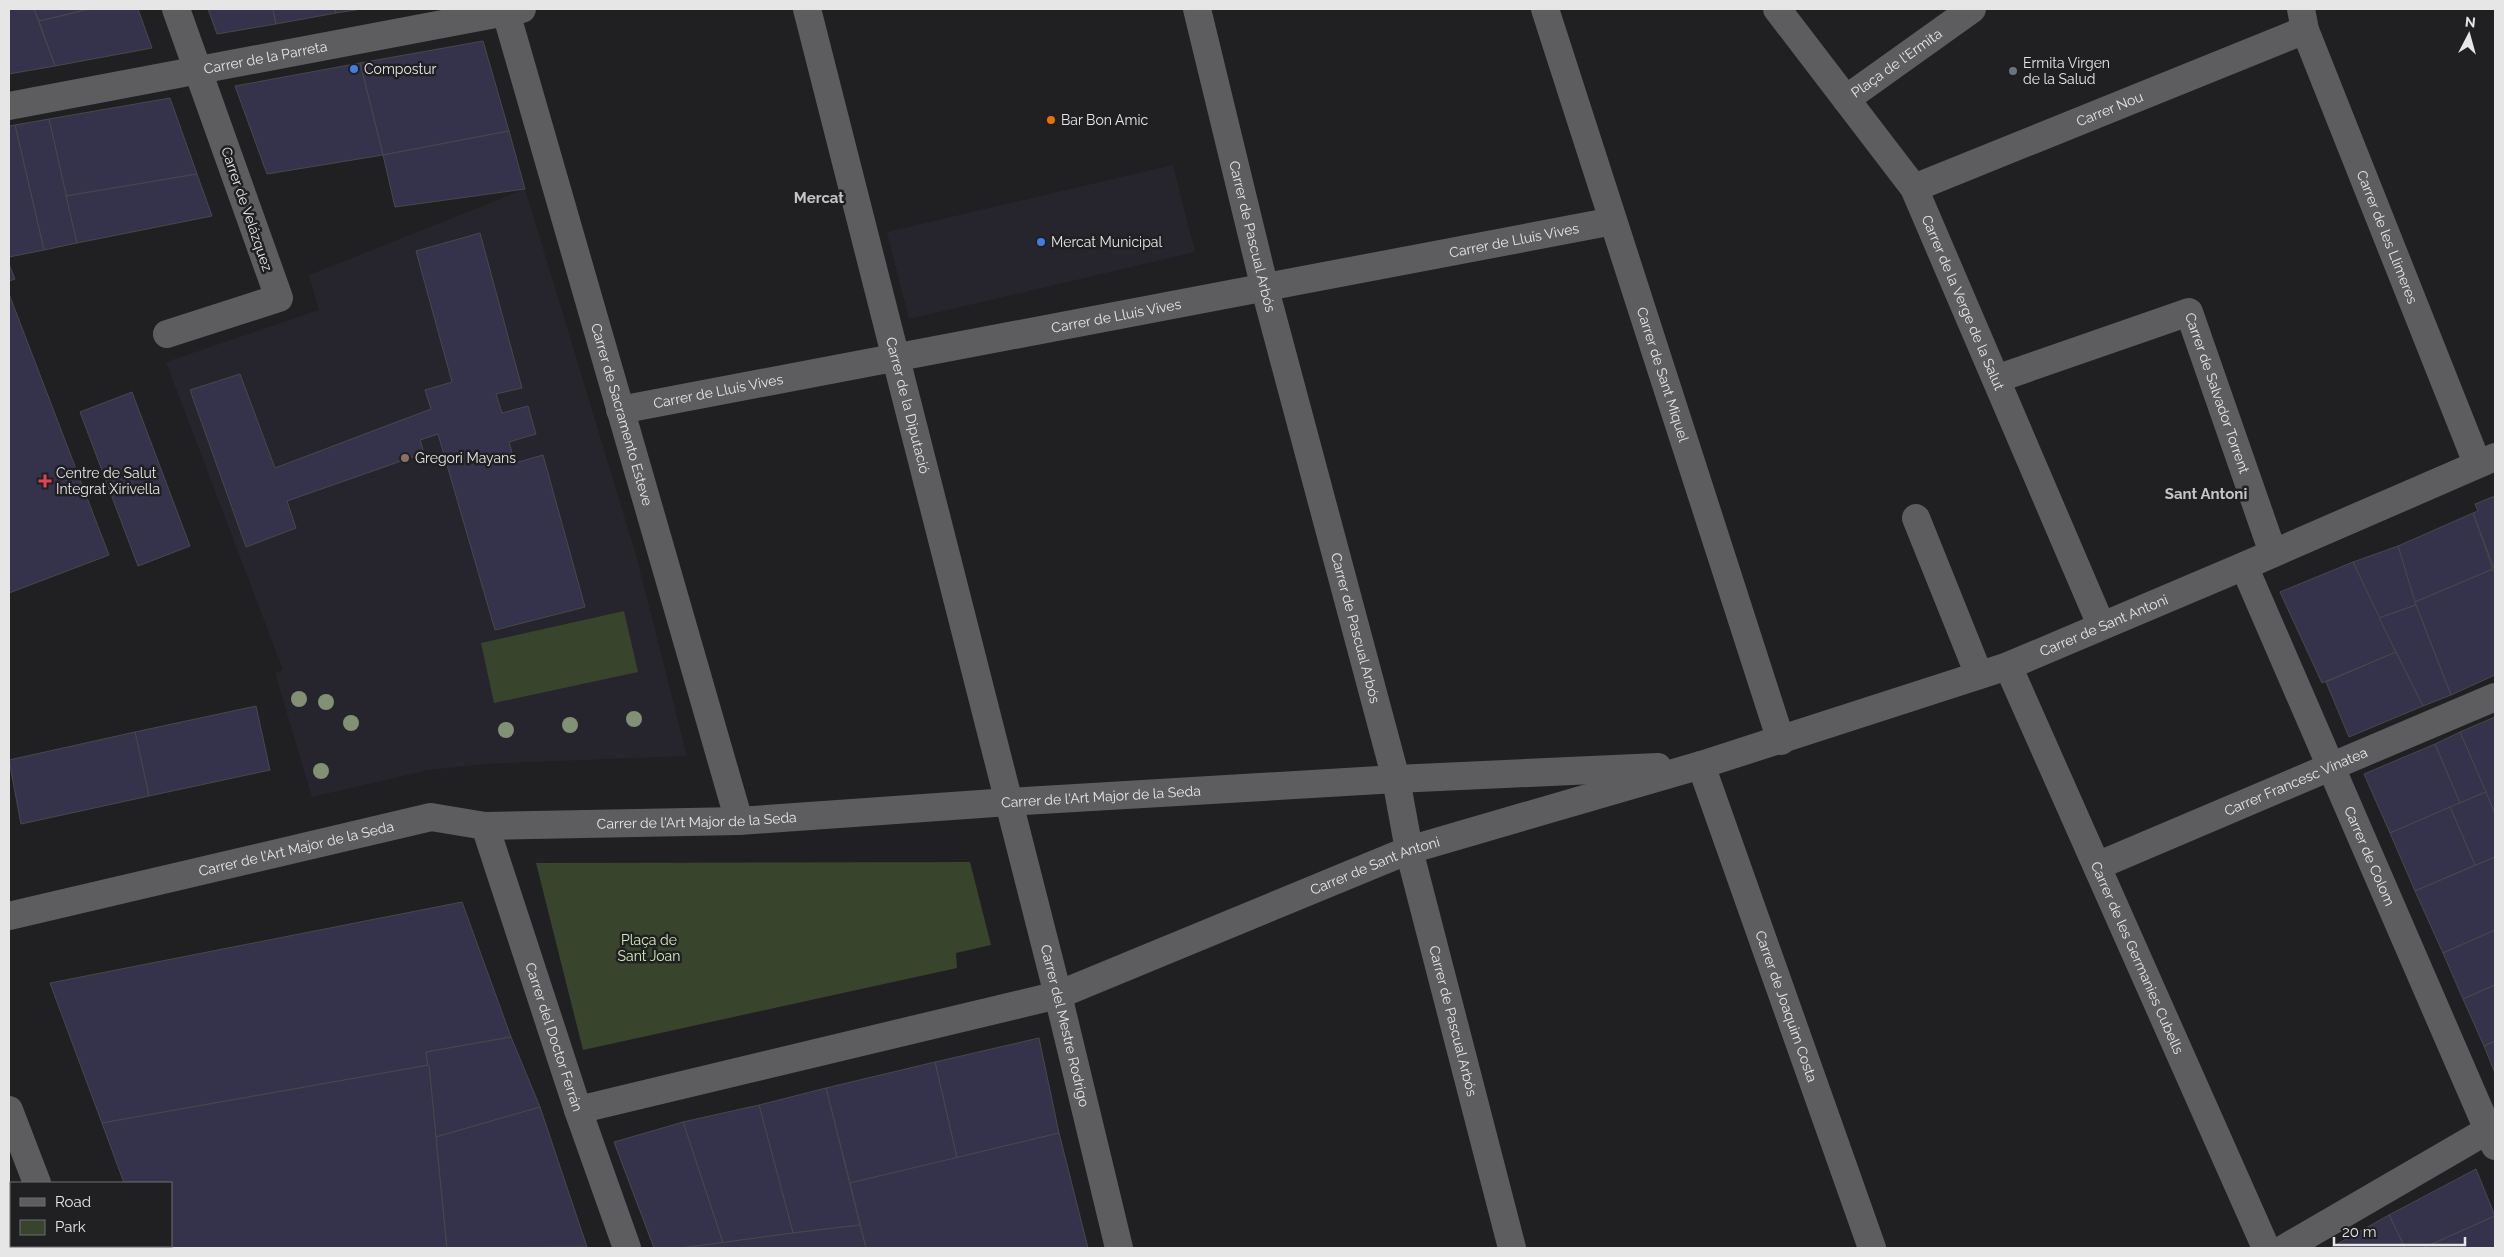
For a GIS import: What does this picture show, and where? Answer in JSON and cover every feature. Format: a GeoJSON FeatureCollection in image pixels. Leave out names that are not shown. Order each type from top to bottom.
{"type":"FeatureCollection","features":[{"type":"Feature","properties":{"kind":"street","name":"Carrer de Velázquez"},"geometry":{"type":"LineString","coordinates":[[166,334],[278,298],[176,9]]}},
{"type":"Feature","properties":{"kind":"street","name":"Carrer de la Diputació"},"geometry":{"type":"LineString","coordinates":[[807,9],[897,356],[1009,802]]}},
{"type":"Feature","properties":{"kind":"street","name":"Carrer de Pascual Arbós"},"geometry":{"type":"LineString","coordinates":[[1197,9],[1265,289],[1396,779],[1409,850],[1512,1248]]}},
{"type":"Feature","properties":{"kind":"street","name":"Carrer de Sant Miquel"},"geometry":{"type":"LineString","coordinates":[[1545,9],[1780,740]]}},
{"type":"Feature","properties":{"kind":"street","name":"Carrer de la Verge de la Salut"},"geometry":{"type":"LineString","coordinates":[[1777,9],[1914,188],[2102,625]]}},
{"type":"Feature","properties":{"kind":"street","name":"Plaça de l'Ermita"},"geometry":{"type":"LineString","coordinates":[[1846,99],[1972,9]]}},
{"type":"Feature","properties":{"kind":"street","name":"Carrer de la Parreta"},"geometry":{"type":"LineString","coordinates":[[9,106],[511,10]]}},
{"type":"Feature","properties":{"kind":"street","name":"Carrer de Sacramento Esteve"},"geometry":{"type":"LineString","coordinates":[[511,10],[620,410],[739,821]]}},
{"type":"Feature","properties":{"kind":"street","name":"Carrer Nou"},"geometry":{"type":"LineString","coordinates":[[1914,188],[2303,20]]}},
{"type":"Feature","properties":{"kind":"street","name":"Carrer de les Llimeres"},"geometry":{"type":"LineString","coordinates":[[2303,20],[2486,460]]}},
{"type":"Feature","properties":{"kind":"street","name":"Carrer de Lluís Vives"},"geometry":{"type":"LineString","coordinates":[[620,410],[897,356],[1265,289],[1612,221]]}},
{"type":"Feature","properties":{"kind":"street","name":"Carrer de Salvador Torrent"},"geometry":{"type":"LineString","coordinates":[[1996,379],[2189,312],[2273,553]]}},
{"type":"Feature","properties":{"kind":"street","name":"Carrer de Sant Antoni"},"geometry":{"type":"LineString","coordinates":[[1058,995],[1409,850],[1702,765],[2008,666],[2244,566],[2486,460]]}},
{"type":"Feature","properties":{"kind":"street"},"geometry":{"type":"LineString","coordinates":[[1916,518],[1979,675]]}},
{"type":"Feature","properties":{"kind":"street","name":"Carrer de Colom"},"geometry":{"type":"LineString","coordinates":[[2244,566],[2493,1134]]}},
{"type":"Feature","properties":{"kind":"street","name":"Carrer de les Germanies Cubells"},"geometry":{"type":"LineString","coordinates":[[2008,666],[2266,1248]]}},
{"type":"Feature","properties":{"kind":"street","name":"Carrer Francesc Vinatea"},"geometry":{"type":"LineString","coordinates":[[2097,866],[2495,697]]}},
{"type":"Feature","properties":{"kind":"street","name":"Carrer de Sant Antoni"},"geometry":{"type":"LineString","coordinates":[[1396,779],[1702,765]]}},
{"type":"Feature","properties":{"kind":"street","name":"Carrer de Joaquim Costa"},"geometry":{"type":"LineString","coordinates":[[1702,765],[1872,1248]]}},
{"type":"Feature","properties":{"kind":"street","name":"Carrer de l'Art Major de la Seda"},"geometry":{"type":"LineString","coordinates":[[9,916],[431,816],[485,826],[739,821],[1009,802],[1396,779]]}},
{"type":"Feature","properties":{"kind":"street","name":"Carrer del Mestre Rodrigo"},"geometry":{"type":"LineString","coordinates":[[1009,802],[1119,1248]]}},
{"type":"Feature","properties":{"kind":"street","name":"Carrer del Doctor Ferrán"},"geometry":{"type":"LineString","coordinates":[[485,826],[578,1110],[627,1248]]}},
{"type":"Feature","properties":{"kind":"street"},"geometry":{"type":"LineString","coordinates":[[578,1110],[1058,995]]}},
{"type":"Feature","properties":{"kind":"street"},"geometry":{"type":"LineString","coordinates":[[9,1110],[37,1182]]}},
{"type":"Feature","properties":{"kind":"street"},"geometry":{"type":"LineString","coordinates":[[2285,1248],[2493,1134]]}},
{"type":"Feature","properties":{"kind":"shaded area","name":"Mercat Municipal"},"geometry":{"type":"Polygon","coordinates":[[[1173,165],[1195,252],[909,319],[887,232],[1173,165]]]}},
{"type":"Feature","properties":{"kind":"shaded area","name":"Gregori Mayans"},"geometry":{"type":"Polygon","coordinates":[[[525,189],[636,555],[687,756],[485,764],[429,770],[312,797],[275,673],[283,670],[166,362],[319,310],[309,275],[525,189]]]}},
{"type":"Feature","properties":{"kind":"green space"},"geometry":{"type":"Polygon","coordinates":[[[624,611],[638,672],[494,703],[481,643],[624,611]]]}},
{"type":"Feature","properties":{"kind":"green space","name":"Plaça de Sant Joan"},"geometry":{"type":"Polygon","coordinates":[[[970,862],[991,945],[956,953],[957,968],[583,1050],[536,863],[970,862]]]}},
{"type":"Feature","properties":{"kind":"building"},"geometry":{"type":"Polygon","coordinates":[[[9,9],[34,9],[55,66],[9,74],[9,9]]]}},
{"type":"Feature","properties":{"kind":"building"},"geometry":{"type":"Polygon","coordinates":[[[34,9],[90,9],[39,21],[34,9]]]}},
{"type":"Feature","properties":{"kind":"building"},"geometry":{"type":"Polygon","coordinates":[[[90,9],[138,9],[152,48],[55,66],[39,21],[90,9]]]}},
{"type":"Feature","properties":{"kind":"building"},"geometry":{"type":"Polygon","coordinates":[[[208,9],[273,9],[276,24],[217,34],[208,9]]]}},
{"type":"Feature","properties":{"kind":"building"},"geometry":{"type":"Polygon","coordinates":[[[273,9],[335,9],[336,13],[276,24],[273,9]]]}},
{"type":"Feature","properties":{"kind":"building"},"geometry":{"type":"Polygon","coordinates":[[[335,9],[362,9],[336,13],[335,9]]]}},
{"type":"Feature","properties":{"kind":"building"},"geometry":{"type":"Polygon","coordinates":[[[483,41],[509,131],[383,155],[360,63],[483,41]]]}},
{"type":"Feature","properties":{"kind":"building"},"geometry":{"type":"Polygon","coordinates":[[[360,63],[383,155],[267,174],[235,86],[360,63]]]}},
{"type":"Feature","properties":{"kind":"building"},"geometry":{"type":"Polygon","coordinates":[[[170,98],[197,174],[66,196],[49,119],[170,98]]]}},
{"type":"Feature","properties":{"kind":"building"},"geometry":{"type":"Polygon","coordinates":[[[49,119],[77,243],[44,250],[15,125],[49,119]]]}},
{"type":"Feature","properties":{"kind":"building"},"geometry":{"type":"Polygon","coordinates":[[[15,125],[44,250],[9,257],[9,126],[15,125]]]}},
{"type":"Feature","properties":{"kind":"building"},"geometry":{"type":"Polygon","coordinates":[[[509,131],[525,189],[395,207],[383,155],[509,131]]]}},
{"type":"Feature","properties":{"kind":"building"},"geometry":{"type":"Polygon","coordinates":[[[197,174],[212,216],[77,243],[66,196],[197,174]]]}},
{"type":"Feature","properties":{"kind":"building"},"geometry":{"type":"Polygon","coordinates":[[[480,233],[522,388],[496,394],[502,413],[528,406],[536,434],[509,442],[515,463],[543,455],[585,607],[495,630],[438,434],[420,440],[424,453],[287,501],[296,528],[246,547],[190,390],[240,374],[275,468],[431,409],[425,390],[452,382],[416,251],[480,233]]]}},
{"type":"Feature","properties":{"kind":"building"},"geometry":{"type":"Polygon","coordinates":[[[9,264],[15,279],[9,281],[9,264]]]}},
{"type":"Feature","properties":{"kind":"building","name":"Centre de Salut Integrat Xirivella"},"geometry":{"type":"Polygon","coordinates":[[[9,294],[109,555],[9,593],[9,294]]]}},
{"type":"Feature","properties":{"kind":"building"},"geometry":{"type":"Polygon","coordinates":[[[132,392],[190,546],[138,566],[80,412],[132,392]]]}},
{"type":"Feature","properties":{"kind":"building"},"geometry":{"type":"Polygon","coordinates":[[[2495,496],[2495,571],[2473,513],[2478,511],[2475,504],[2495,496]]]}},
{"type":"Feature","properties":{"kind":"building"},"geometry":{"type":"Polygon","coordinates":[[[2473,513],[2493,569],[2415,602],[2398,546],[2473,513]]]}},
{"type":"Feature","properties":{"kind":"building"},"geometry":{"type":"Polygon","coordinates":[[[2398,546],[2416,605],[2379,618],[2353,562],[2398,546]]]}},
{"type":"Feature","properties":{"kind":"building"},"geometry":{"type":"Polygon","coordinates":[[[2353,562],[2396,652],[2322,683],[2280,592],[2353,562]]]}},
{"type":"Feature","properties":{"kind":"building"},"geometry":{"type":"Polygon","coordinates":[[[2493,569],[2495,574],[2495,675],[2451,695],[2415,602],[2493,569]]]}},
{"type":"Feature","properties":{"kind":"building"},"geometry":{"type":"Polygon","coordinates":[[[2416,605],[2451,695],[2423,706],[2379,618],[2416,605]]]}},
{"type":"Feature","properties":{"kind":"building"},"geometry":{"type":"Polygon","coordinates":[[[2396,652],[2423,706],[2349,737],[2326,682],[2396,652]]]}},
{"type":"Feature","properties":{"kind":"building"},"geometry":{"type":"Polygon","coordinates":[[[256,706],[270,770],[149,796],[135,732],[256,706]]]}},
{"type":"Feature","properties":{"kind":"building"},"geometry":{"type":"Polygon","coordinates":[[[2495,717],[2495,814],[2460,732],[2495,717]]]}},
{"type":"Feature","properties":{"kind":"building"},"geometry":{"type":"Polygon","coordinates":[[[135,732],[149,796],[21,824],[9,760],[135,732]]]}},
{"type":"Feature","properties":{"kind":"building"},"geometry":{"type":"Polygon","coordinates":[[[2460,732],[2486,792],[2460,803],[2435,744],[2460,732]]]}},
{"type":"Feature","properties":{"kind":"building"},"geometry":{"type":"Polygon","coordinates":[[[2435,744],[2460,803],[2390,833],[2364,774],[2435,744]]]}},
{"type":"Feature","properties":{"kind":"building"},"geometry":{"type":"Polygon","coordinates":[[[2486,792],[2495,814],[2495,858],[2475,865],[2450,807],[2486,792]]]}},
{"type":"Feature","properties":{"kind":"building"},"geometry":{"type":"Polygon","coordinates":[[[2450,807],[2475,865],[2415,891],[2390,833],[2450,807]]]}},
{"type":"Feature","properties":{"kind":"building"},"geometry":{"type":"Polygon","coordinates":[[[2495,857],[2495,930],[2443,953],[2415,891],[2495,857]]]}},
{"type":"Feature","properties":{"kind":"building"},"geometry":{"type":"Polygon","coordinates":[[[462,902],[511,1037],[426,1052],[429,1065],[102,1123],[50,983],[462,902]]]}},
{"type":"Feature","properties":{"kind":"building"},"geometry":{"type":"Polygon","coordinates":[[[2495,930],[2495,985],[2463,999],[2443,953],[2495,930]]]}},
{"type":"Feature","properties":{"kind":"building"},"geometry":{"type":"Polygon","coordinates":[[[2495,985],[2495,1041],[2484,1046],[2463,999],[2495,985]]]}},
{"type":"Feature","properties":{"kind":"building"},"geometry":{"type":"Polygon","coordinates":[[[511,1037],[540,1107],[436,1137],[426,1052],[511,1037]]]}},
{"type":"Feature","properties":{"kind":"building"},"geometry":{"type":"Polygon","coordinates":[[[1039,1038],[1059,1133],[957,1158],[935,1062],[1039,1038]]]}},
{"type":"Feature","properties":{"kind":"building"},"geometry":{"type":"Polygon","coordinates":[[[2495,1041],[2495,1073],[2484,1046],[2495,1041]]]}},
{"type":"Feature","properties":{"kind":"building"},"geometry":{"type":"Polygon","coordinates":[[[935,1062],[957,1158],[850,1183],[826,1088],[935,1062]]]}},
{"type":"Feature","properties":{"kind":"building"},"geometry":{"type":"Polygon","coordinates":[[[429,1065],[447,1248],[148,1248],[172,1247],[172,1182],[124,1182],[102,1123],[429,1065]]]}},
{"type":"Feature","properties":{"kind":"building"},"geometry":{"type":"Polygon","coordinates":[[[826,1088],[860,1225],[793,1233],[759,1105],[826,1088]]]}},
{"type":"Feature","properties":{"kind":"building"},"geometry":{"type":"Polygon","coordinates":[[[759,1105],[793,1233],[723,1243],[683,1122],[759,1105]]]}},
{"type":"Feature","properties":{"kind":"building"},"geometry":{"type":"Polygon","coordinates":[[[540,1107],[587,1247],[447,1248],[436,1137],[540,1107]]]}},
{"type":"Feature","properties":{"kind":"building"},"geometry":{"type":"Polygon","coordinates":[[[683,1122],[723,1243],[681,1248],[654,1248],[614,1142],[683,1122]]]}},
{"type":"Feature","properties":{"kind":"building"},"geometry":{"type":"Polygon","coordinates":[[[1059,1133],[1088,1248],[866,1248],[850,1183],[1059,1133]]]}},
{"type":"Feature","properties":{"kind":"building"},"geometry":{"type":"Polygon","coordinates":[[[2476,1169],[2495,1216],[2423,1248],[2405,1248],[2389,1215],[2476,1169]]]}},
{"type":"Feature","properties":{"kind":"building"},"geometry":{"type":"Polygon","coordinates":[[[2389,1215],[2405,1248],[2330,1248],[2389,1215]]]}},
{"type":"Feature","properties":{"kind":"building"},"geometry":{"type":"Polygon","coordinates":[[[2495,1216],[2495,1248],[2423,1248],[2495,1216]]]}},
{"type":"Feature","properties":{"kind":"building"},"geometry":{"type":"Polygon","coordinates":[[[860,1225],[866,1248],[681,1248],[793,1233],[860,1225]]]}},
{"type":"Feature","properties":{"kind":"place","name":"Compostur"},"geometry":{"type":"Point","coordinates":[354,69]}},
{"type":"Feature","properties":{"kind":"place","name":"Ermita Virgen de la Salud"},"geometry":{"type":"Point","coordinates":[2013,71]}},
{"type":"Feature","properties":{"kind":"place","name":"Bar Bon Amic"},"geometry":{"type":"Point","coordinates":[1051,120]}},
{"type":"Feature","properties":{"kind":"place","name":"Mercat Municipal"},"geometry":{"type":"Point","coordinates":[1041,242]}},
{"type":"Feature","properties":{"kind":"place","name":"Gregori Mayans"},"geometry":{"type":"Point","coordinates":[405,458]}},
{"type":"Feature","properties":{"kind":"place","name":"Centre de Salut Integrat Xirivella"},"geometry":{"type":"Point","coordinates":[45,481]}},
{"type":"Feature","properties":{"kind":"district","name":"Mercat"},"geometry":{"type":"Point","coordinates":[819,198]}},
{"type":"Feature","properties":{"kind":"district","name":"Sant Antoni"},"geometry":{"type":"Point","coordinates":[2206,494]}}]}
